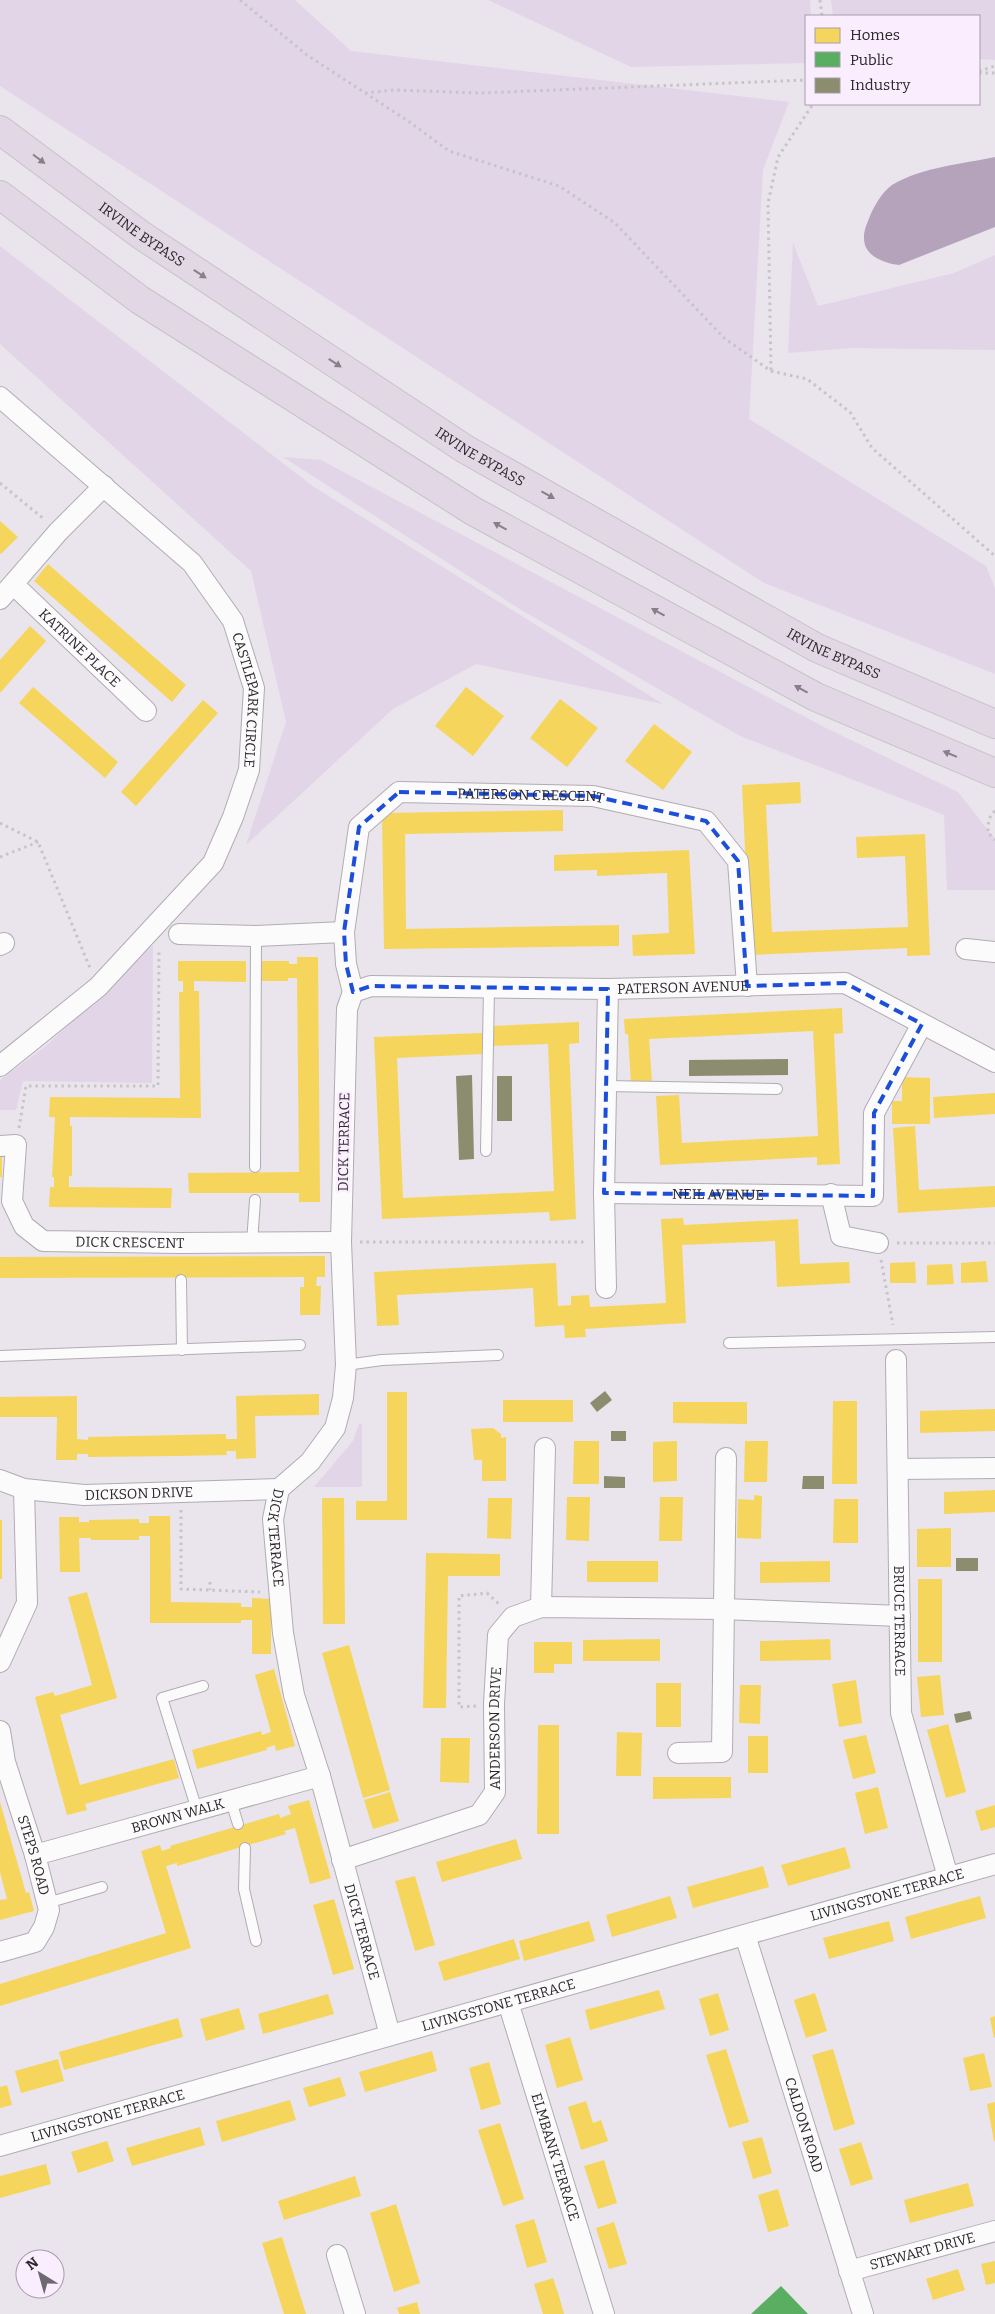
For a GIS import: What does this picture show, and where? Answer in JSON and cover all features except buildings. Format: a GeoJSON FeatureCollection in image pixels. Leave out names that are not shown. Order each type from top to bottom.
{"type":"FeatureCollection","features":[{"type":"Feature","properties":{"kind":"highway","name":"IRVINE BYPASS"},"geometry":{"type":"LineString","coordinates":[[0,130],[141,235],[465,449],[817,648],[995,724]]}},
{"type":"Feature","properties":{"kind":"highway"},"geometry":{"type":"LineString","coordinates":[[0,194],[140,300],[473,511],[816,697],[995,773]]}},
{"type":"Feature","properties":{"kind":"street","name":"CASTLEPARK CIRCLE"},"geometry":{"type":"LineString","coordinates":[[0,398],[192,564],[233,621],[254,688],[250,770],[233,817],[213,863],[98,987],[0,1066]]}},
{"type":"Feature","properties":{"kind":"street"},"geometry":{"type":"LineString","coordinates":[[0,599],[58,532],[104,486]]}},
{"type":"Feature","properties":{"kind":"street","name":"KATRINE PLACE"},"geometry":{"type":"LineString","coordinates":[[14,585],[146,711]]}},
{"type":"Feature","properties":{"kind":"street","name":"PATERSON CRESCENT"},"geometry":{"type":"LineString","coordinates":[[353,992],[346,964],[344,932],[359,827],[399,792],[593,796],[706,821],[738,861],[746,986]]}},
{"type":"Feature","properties":{"kind":"street"},"geometry":{"type":"LineString","coordinates":[[179,934],[256,936],[344,932]]}},
{"type":"Feature","properties":{"kind":"street"},"geometry":{"type":"LineString","coordinates":[[966,949],[995,952]]}},
{"type":"Feature","properties":{"kind":"street","name":"PATERSON AVENUE"},"geometry":{"type":"LineString","coordinates":[[353,992],[371,986],[608,989],[845,983],[995,1062]]}},
{"type":"Feature","properties":{"kind":"street"},"geometry":{"type":"LineString","coordinates":[[606,1288],[604,1193],[608,989]]}},
{"type":"Feature","properties":{"kind":"street","name":"DICK TERRACE"},"geometry":{"type":"LineString","coordinates":[[353,992],[347,1009],[342,1242],[346,1365],[343,1398],[335,1428],[310,1462],[280,1489],[273,1519],[283,1633],[294,1695],[320,1776],[390,2035]]}},
{"type":"Feature","properties":{"kind":"street","name":"NEIL AVENUE"},"geometry":{"type":"LineString","coordinates":[[604,1193],[831,1194],[873,1196],[874,1113],[922,1024]]}},
{"type":"Feature","properties":{"kind":"street","name":"DICK CRESCENT"},"geometry":{"type":"LineString","coordinates":[[8,1145],[12,1201],[24,1226],[43,1241],[180,1248],[252,1243],[342,1242]]}},
{"type":"Feature","properties":{"kind":"street"},"geometry":{"type":"LineString","coordinates":[[831,1194],[841,1236],[878,1242]]}},
{"type":"Feature","properties":{"kind":"street","name":"BRUCE TERRACE"},"geometry":{"type":"LineString","coordinates":[[896,1350],[901,1713],[948,1877]]}},
{"type":"Feature","properties":{"kind":"street"},"geometry":{"type":"LineString","coordinates":[[541,1607],[545,1448]]}},
{"type":"Feature","properties":{"kind":"street"},"geometry":{"type":"LineString","coordinates":[[678,1753],[722,1752],[726,1458]]}},
{"type":"Feature","properties":{"kind":"street"},"geometry":{"type":"LineString","coordinates":[[898,1469],[995,1468]]}},
{"type":"Feature","properties":{"kind":"street","name":"DICKSON DRIVE"},"geometry":{"type":"LineString","coordinates":[[0,1480],[24,1489],[84,1495],[280,1489]]}},
{"type":"Feature","properties":{"kind":"street"},"geometry":{"type":"LineString","coordinates":[[0,1662],[27,1603],[24,1489]]}},
{"type":"Feature","properties":{"kind":"street"},"geometry":{"type":"LineString","coordinates":[[513,1617],[541,1607],[723,1609],[900,1616]]}},
{"type":"Feature","properties":{"kind":"street","name":"ANDERSON DRIVE"},"geometry":{"type":"LineString","coordinates":[[342,1860],[479,1815],[496,1792],[494,1704],[498,1635],[513,1617]]}},
{"type":"Feature","properties":{"kind":"street","name":"STEPS ROAD"},"geometry":{"type":"LineString","coordinates":[[0,1731],[3,1763],[35,1855],[49,1910],[44,1927],[35,1942],[0,1952]]}},
{"type":"Feature","properties":{"kind":"street","name":"BROWN WALK"},"geometry":{"type":"LineString","coordinates":[[35,1855],[320,1776]]}},
{"type":"Feature","properties":{"kind":"street","name":"LIVINGSTONE TERRACE"},"geometry":{"type":"LineString","coordinates":[[0,2146],[995,1864]]}},
{"type":"Feature","properties":{"kind":"street","name":"CALDON ROAD"},"geometry":{"type":"LineString","coordinates":[[745,1935],[863,2314]]}},
{"type":"Feature","properties":{"kind":"street","name":"ELMBANK TERRACE"},"geometry":{"type":"LineString","coordinates":[[508,2002],[604,2314]]}},
{"type":"Feature","properties":{"kind":"street","name":"STEWART DRIVE"},"geometry":{"type":"LineString","coordinates":[[849,2271],[995,2232]]}},
{"type":"Feature","properties":{"kind":"street"},"geometry":{"type":"LineString","coordinates":[[337,2256],[355,2314]]}},
{"type":"Feature","properties":{"kind":"lane"},"geometry":{"type":"LineString","coordinates":[[254,1167],[256,936]]}},
{"type":"Feature","properties":{"kind":"lane"},"geometry":{"type":"LineString","coordinates":[[486,1151],[489,988]]}},
{"type":"Feature","properties":{"kind":"lane"},"geometry":{"type":"LineString","coordinates":[[606,1086],[777,1089]]}},
{"type":"Feature","properties":{"kind":"lane"},"geometry":{"type":"LineString","coordinates":[[252,1243],[255,1200]]}},
{"type":"Feature","properties":{"kind":"lane"},"geometry":{"type":"LineString","coordinates":[[180,1280],[182,1350]]}},
{"type":"Feature","properties":{"kind":"lane"},"geometry":{"type":"LineString","coordinates":[[729,1344],[896,1350],[995,1337]]}},
{"type":"Feature","properties":{"kind":"lane"},"geometry":{"type":"LineString","coordinates":[[0,1356],[300,1345]]}},
{"type":"Feature","properties":{"kind":"lane"},"geometry":{"type":"LineString","coordinates":[[346,1365],[382,1360],[498,1354]]}},
{"type":"Feature","properties":{"kind":"lane"},"geometry":{"type":"LineString","coordinates":[[197,1810],[162,1698],[203,1686]]}},
{"type":"Feature","properties":{"kind":"lane"},"geometry":{"type":"LineString","coordinates":[[231,1801],[238,1824]]}},
{"type":"Feature","properties":{"kind":"lane"},"geometry":{"type":"LineString","coordinates":[[244,1848],[244,1889],[256,1941]]}},
{"type":"Feature","properties":{"kind":"lane"},"geometry":{"type":"LineString","coordinates":[[47,1903],[102,1887]]}},
{"type":"Feature","properties":{"kind":"path"},"geometry":{"type":"LineString","coordinates":[[240,0],[307,55],[408,121],[449,151],[559,186],[615,223],[724,338],[771,371],[807,379],[850,412],[872,448],[995,556]]}},
{"type":"Feature","properties":{"kind":"path"},"geometry":{"type":"LineString","coordinates":[[820,0],[822,15]]}},
{"type":"Feature","properties":{"kind":"path"},"geometry":{"type":"LineString","coordinates":[[980,72],[995,66]]}},
{"type":"Feature","properties":{"kind":"path"},"geometry":{"type":"LineString","coordinates":[[980,72],[995,72]]}},
{"type":"Feature","properties":{"kind":"path"},"geometry":{"type":"LineString","coordinates":[[364,94],[394,90],[480,93],[805,80]]}},
{"type":"Feature","properties":{"kind":"path"},"geometry":{"type":"LineString","coordinates":[[771,371],[768,202],[778,157],[812,105]]}},
{"type":"Feature","properties":{"kind":"path"},"geometry":{"type":"LineString","coordinates":[[0,483],[58,532]]}},
{"type":"Feature","properties":{"kind":"path"},"geometry":{"type":"LineString","coordinates":[[995,811],[991,814],[988,825],[988,833],[995,840]]}},
{"type":"Feature","properties":{"kind":"path"},"geometry":{"type":"LineString","coordinates":[[0,823],[38,842],[98,987]]}},
{"type":"Feature","properties":{"kind":"path"},"geometry":{"type":"LineString","coordinates":[[0,857],[38,842]]}},
{"type":"Feature","properties":{"kind":"path"},"geometry":{"type":"LineString","coordinates":[[8,1145],[26,1086],[158,1086],[159,949]]}},
{"type":"Feature","properties":{"kind":"path"},"geometry":{"type":"LineString","coordinates":[[342,1242],[605,1242]]}},
{"type":"Feature","properties":{"kind":"path"},"geometry":{"type":"LineString","coordinates":[[896,1350],[878,1242],[995,1243]]}},
{"type":"Feature","properties":{"kind":"path"},"geometry":{"type":"LineString","coordinates":[[181,1492],[181,1589],[280,1592]]}},
{"type":"Feature","properties":{"kind":"path"},"geometry":{"type":"LineString","coordinates":[[210,1582],[210,1590]]}},
{"type":"Feature","properties":{"kind":"path"},"geometry":{"type":"LineString","coordinates":[[494,1704],[459,1707],[459,1596],[487,1593],[513,1617]]}},
{"type":"Feature","properties":{"kind":"highlighted area"},"geometry":{"type":"Polygon","coordinates":[[[399,792],[593,796],[706,821],[738,861],[747,986],[845,983],[922,1024],[874,1113],[873,1196],[604,1193],[608,989],[371,986],[353,992],[346,964],[344,932],[359,827],[399,792]]]}},
{"type":"Feature","properties":{"kind":"shaded area"},"geometry":{"type":"Polygon","coordinates":[[[0,0],[295,0],[351,51],[789,102],[763,170],[749,419],[986,566],[995,588],[995,674],[764,583],[0,86],[0,0]]]}},
{"type":"Feature","properties":{"kind":"shaded area"},"geometry":{"type":"Polygon","coordinates":[[[488,0],[810,0],[811,15],[805,15],[805,63],[631,67],[488,0]]]}},
{"type":"Feature","properties":{"kind":"shaded area"},"geometry":{"type":"Polygon","coordinates":[[[831,0],[995,0],[995,60],[980,59],[980,15],[833,15],[831,0]]]}},
{"type":"Feature","properties":{"kind":"shaded area"},"geometry":{"type":"Polygon","coordinates":[[[995,157],[995,227],[899,265],[879,260],[867,250],[864,237],[867,223],[879,199],[892,185],[929,170],[995,157]]]}},
{"type":"Feature","properties":{"kind":"shaded area"},"geometry":{"type":"Polygon","coordinates":[[[793,243],[818,306],[954,273],[995,255],[995,350],[852,348],[788,353],[793,243]]]}},
{"type":"Feature","properties":{"kind":"shaded area"},"geometry":{"type":"Polygon","coordinates":[[[0,246],[314,487],[663,704],[476,664],[393,709],[246,845],[286,722],[251,571],[0,344],[0,246]]]}},
{"type":"Feature","properties":{"kind":"shaded area"},"geometry":{"type":"Polygon","coordinates":[[[283,457],[321,460],[826,728],[958,792],[995,839],[995,890],[947,890],[944,815],[740,736],[523,611],[283,457]]]}},
{"type":"Feature","properties":{"kind":"shaded area"},"geometry":{"type":"Polygon","coordinates":[[[153,945],[152,1083],[23,1081],[16,1110],[0,1110],[0,1080],[46,1046],[153,945]]]}},
{"type":"Feature","properties":{"kind":"shaded area"},"geometry":{"type":"Polygon","coordinates":[[[359,1424],[362,1424],[362,1487],[314,1487],[353,1441],[359,1424]]]}}]}
